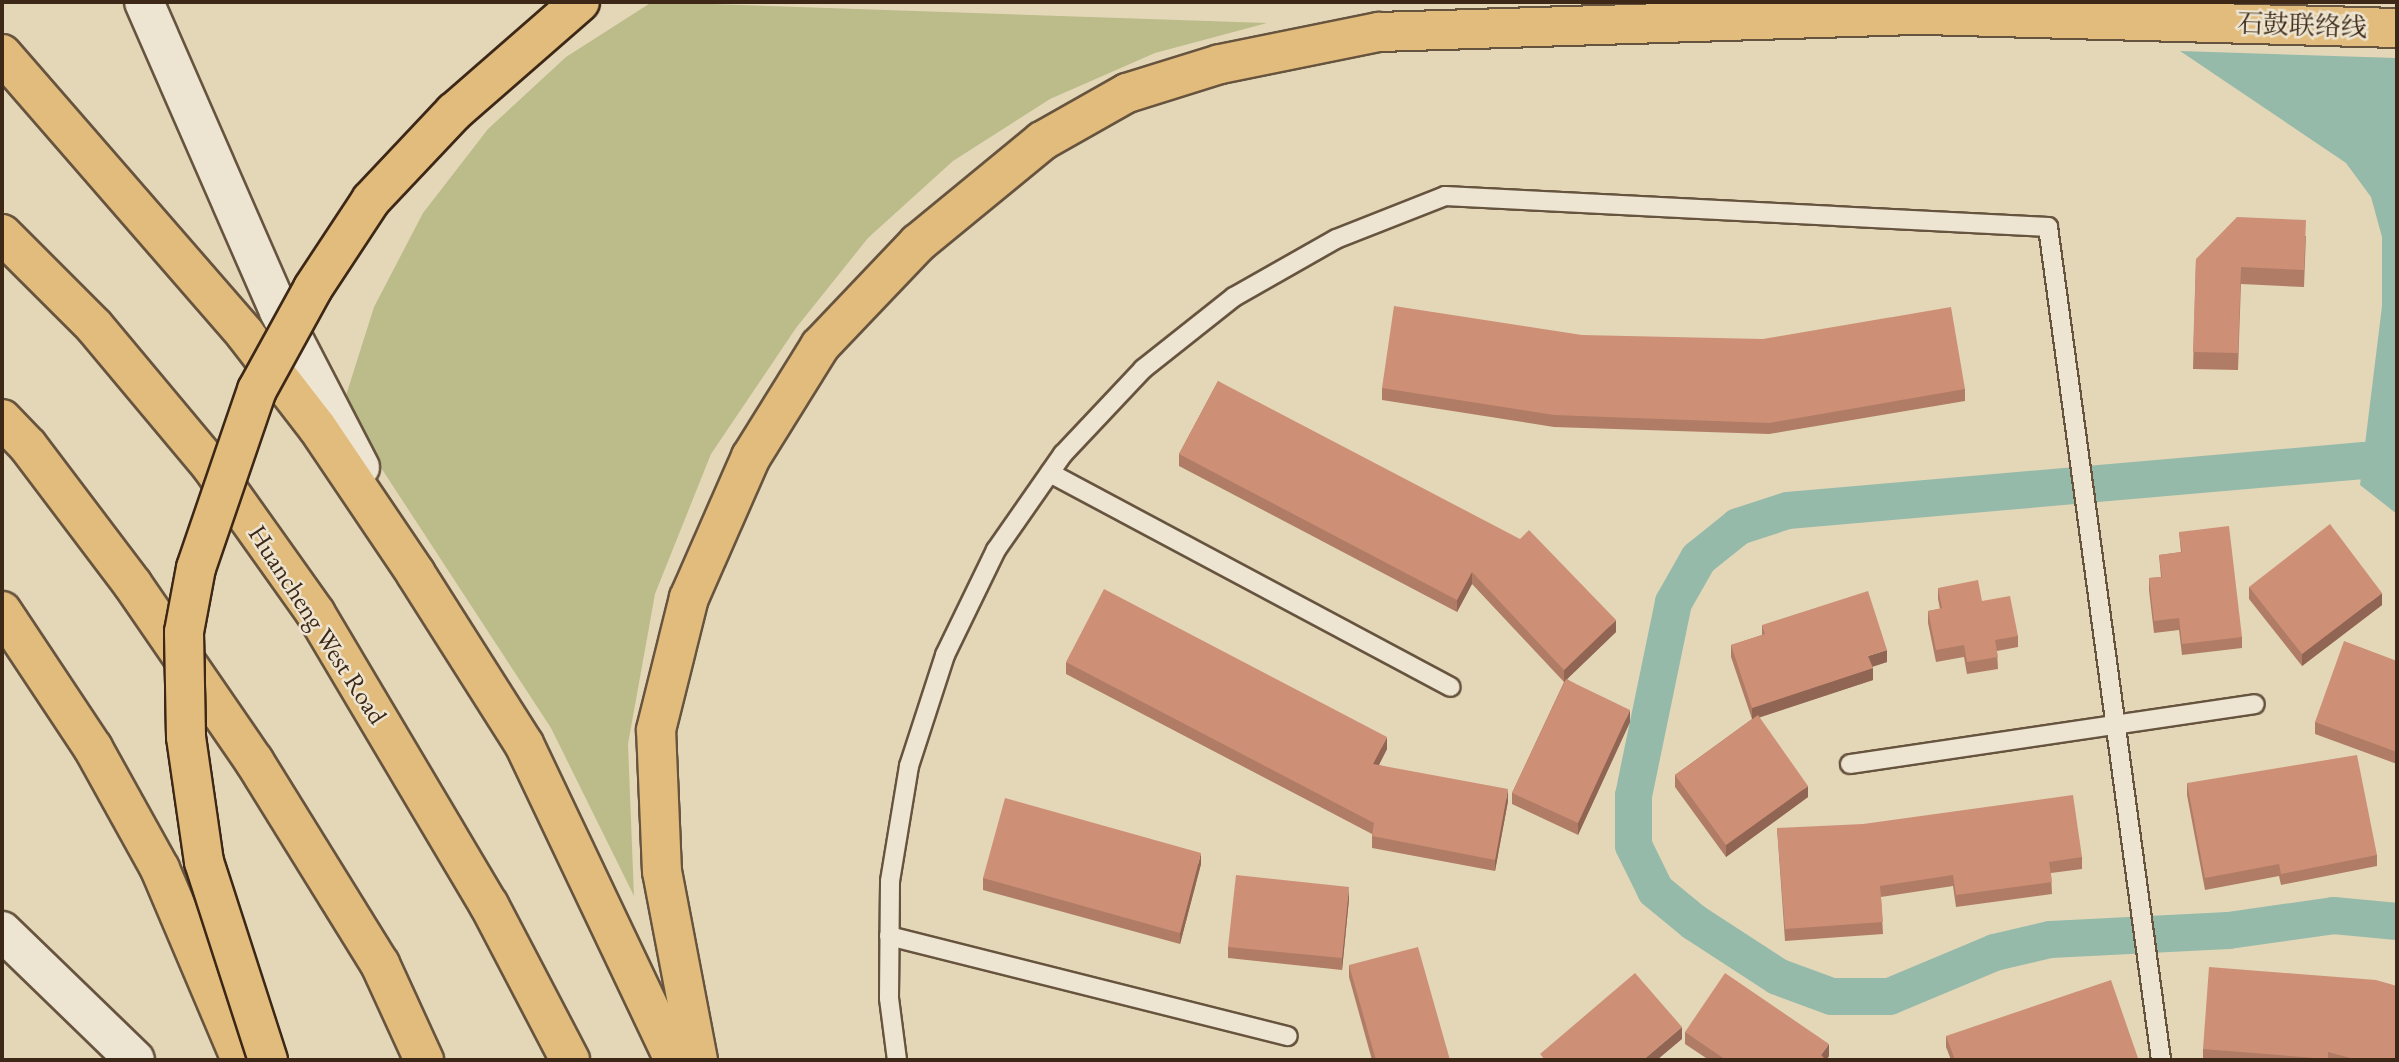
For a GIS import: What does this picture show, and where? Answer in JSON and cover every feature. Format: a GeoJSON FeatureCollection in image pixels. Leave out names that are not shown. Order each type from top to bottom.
{"type":"FeatureCollection","features":[{"type":"Feature","properties":{"kind":"main road"},"geometry":{"type":"LineString","coordinates":[[144,2],[279,311],[416,574]]}},
{"type":"Feature","properties":{"kind":"main road"},"geometry":{"type":"LineString","coordinates":[[268,1060],[204,862],[186,737],[184,632],[196,569],[257,390],[313,288],[371,200],[454,112],[580,2]]}},
{"type":"Feature","properties":{"kind":"main road"},"geometry":{"type":"LineString","coordinates":[[1568,2],[1913,15]]}},
{"type":"Feature","properties":{"kind":"main road"},"geometry":{"type":"LineString","coordinates":[[698,1060],[662,872],[656,730],[690,598],[751,457],[820,346],[918,243],[1042,141],[1127,93],[1220,64],[1379,32],[1913,15]]}},
{"type":"Feature","properties":{"kind":"main road","name":"石鼓联络线"},"geometry":{"type":"LineString","coordinates":[[1913,15],[2397,28]]}},
{"type":"Feature","properties":{"kind":"main road"},"geometry":{"type":"LineString","coordinates":[[2,54],[245,334],[317,427],[416,574],[524,744],[674,1060]]}},
{"type":"Feature","properties":{"kind":"main road","name":"Huancheng West Road"},"geometry":{"type":"LineString","coordinates":[[2,234],[94,326],[211,466],[316,614],[489,905],[569,1060]]}},
{"type":"Feature","properties":{"kind":"main road"},"geometry":{"type":"LineString","coordinates":[[2,419],[134,585],[254,761],[380,964],[424,1060]]}},
{"type":"Feature","properties":{"kind":"main road"},"geometry":{"type":"LineString","coordinates":[[2,611],[93,748],[160,869],[242,1060]]}},
{"type":"Feature","properties":{"kind":"main road"},"geometry":{"type":"LineString","coordinates":[[2,931],[135,1060]]}},
{"type":"Feature","properties":{"kind":"lane"},"geometry":{"type":"LineString","coordinates":[[897,1060],[889,998],[890,881],[909,766],[945,655],[996,550],[1050,473],[1143,369],[1234,297],[1336,239],[1445,196],[2048,227],[2161,1060]]}},
{"type":"Feature","properties":{"kind":"lane"},"geometry":{"type":"LineString","coordinates":[[1050,473],[1450,687]]}},
{"type":"Feature","properties":{"kind":"lane"},"geometry":{"type":"LineString","coordinates":[[1850,764],[2255,704]]}},
{"type":"Feature","properties":{"kind":"lane"},"geometry":{"type":"LineString","coordinates":[[889,936],[1288,1036]]}},
{"type":"Feature","properties":{"kind":"green space"},"geometry":{"type":"Polygon","coordinates":[[[652,2],[1267,23],[1155,53],[1050,99],[953,161],[868,238],[796,328],[711,454],[655,594],[628,744],[634,896],[551,728],[342,408],[374,307],[423,213],[488,129],[566,57],[652,2]]]}},
{"type":"Feature","properties":{"kind":"shaded area"},"geometry":{"type":"Polygon","coordinates":[[[2180,51],[2397,58],[2397,514],[2360,485],[2382,306],[2382,237],[2371,197],[2346,163],[2180,51]]]}},
{"type":"Feature","properties":{"kind":"building"},"geometry":{"type":"Polygon","coordinates":[[[2237,217],[2306,220],[2304,270],[2241,267],[2238,353],[2193,352],[2196,259],[2237,217]]]}},
{"type":"Feature","properties":{"kind":"building"},"geometry":{"type":"Polygon","coordinates":[[[1394,306],[1582,335],[1763,339],[1951,307],[1965,389],[1769,423],[1554,415],[1382,388],[1394,306]]]}},
{"type":"Feature","properties":{"kind":"building"},"geometry":{"type":"Polygon","coordinates":[[[1218,381],[1520,539],[1529,530],[1616,620],[1564,670],[1472,572],[1457,600],[1179,454],[1218,381]]]}},
{"type":"Feature","properties":{"kind":"building"},"geometry":{"type":"Polygon","coordinates":[[[2330,524],[2382,593],[2302,654],[2249,587],[2330,524]]]}},
{"type":"Feature","properties":{"kind":"building"},"geometry":{"type":"Polygon","coordinates":[[[2229,526],[2242,637],[2182,644],[2179,618],[2154,621],[2149,578],[2162,577],[2159,555],[2182,552],[2179,532],[2229,526]]]}},
{"type":"Feature","properties":{"kind":"building"},"geometry":{"type":"Polygon","coordinates":[[[1978,580],[1982,601],[2010,596],[2018,636],[1995,640],[1998,657],[1967,662],[1964,645],[1936,650],[1928,611],[1942,608],[1938,588],[1978,580]]]}},
{"type":"Feature","properties":{"kind":"building"},"geometry":{"type":"Polygon","coordinates":[[[1104,589],[1387,737],[1373,764],[1508,789],[1495,860],[1372,836],[1374,823],[1066,662],[1104,589]]]}},
{"type":"Feature","properties":{"kind":"building"},"geometry":{"type":"Polygon","coordinates":[[[1868,591],[1887,650],[1868,656],[1873,668],[1752,708],[1731,645],[1765,634],[1762,625],[1868,591]]]}},
{"type":"Feature","properties":{"kind":"building"},"geometry":{"type":"Polygon","coordinates":[[[2344,641],[2397,661],[2397,752],[2315,722],[2344,641]]]}},
{"type":"Feature","properties":{"kind":"building"},"geometry":{"type":"Polygon","coordinates":[[[1566,679],[1630,710],[1578,823],[1512,793],[1566,679]]]}},
{"type":"Feature","properties":{"kind":"building"},"geometry":{"type":"Polygon","coordinates":[[[1758,715],[1808,786],[1726,845],[1675,775],[1758,715]]]}},
{"type":"Feature","properties":{"kind":"building"},"geometry":{"type":"Polygon","coordinates":[[[2357,755],[2377,855],[2281,874],[2279,864],[2205,878],[2187,783],[2357,755]]]}},
{"type":"Feature","properties":{"kind":"building"},"geometry":{"type":"Polygon","coordinates":[[[2073,795],[2082,857],[2049,862],[2052,882],[1956,895],[1953,875],[1880,886],[1883,922],[1785,929],[1777,828],[1863,824],[2073,795]]]}},
{"type":"Feature","properties":{"kind":"building"},"geometry":{"type":"Polygon","coordinates":[[[1005,798],[1201,853],[1180,933],[983,878],[1005,798]]]}},
{"type":"Feature","properties":{"kind":"building"},"geometry":{"type":"Polygon","coordinates":[[[1236,875],[1349,887],[1342,958],[1228,947],[1236,875]]]}},
{"type":"Feature","properties":{"kind":"building"},"geometry":{"type":"Polygon","coordinates":[[[1418,947],[1450,1060],[1376,1060],[1349,965],[1418,947]]]}},
{"type":"Feature","properties":{"kind":"building"},"geometry":{"type":"Polygon","coordinates":[[[2209,967],[2376,980],[2397,986],[2397,1060],[2358,1060],[2328,1052],[2328,1059],[2203,1049],[2209,967]]]}},
{"type":"Feature","properties":{"kind":"building"},"geometry":{"type":"Polygon","coordinates":[[[1635,973],[1682,1027],[1643,1060],[1545,1060],[1540,1054],[1635,973]]]}},
{"type":"Feature","properties":{"kind":"building"},"geometry":{"type":"Polygon","coordinates":[[[1725,973],[1829,1044],[1821,1055],[1826,1060],[1726,1060],[1685,1032],[1725,973]]]}},
{"type":"Feature","properties":{"kind":"building"},"geometry":{"type":"Polygon","coordinates":[[[2111,980],[2138,1058],[1955,1060],[1946,1036],[2111,980]]]}},
{"type":"Feature","properties":{"kind":"waterway"},"geometry":{"type":"LineString","coordinates":[[2397,470],[2363,460],[1787,510],[1738,526],[1698,558],[1673,602],[1633,795],[1633,845],[1655,890],[1694,922],[1777,976],[1831,996],[1889,996],[1994,952],[2050,939],[2228,930],[2333,915],[2397,921]]}}]}
